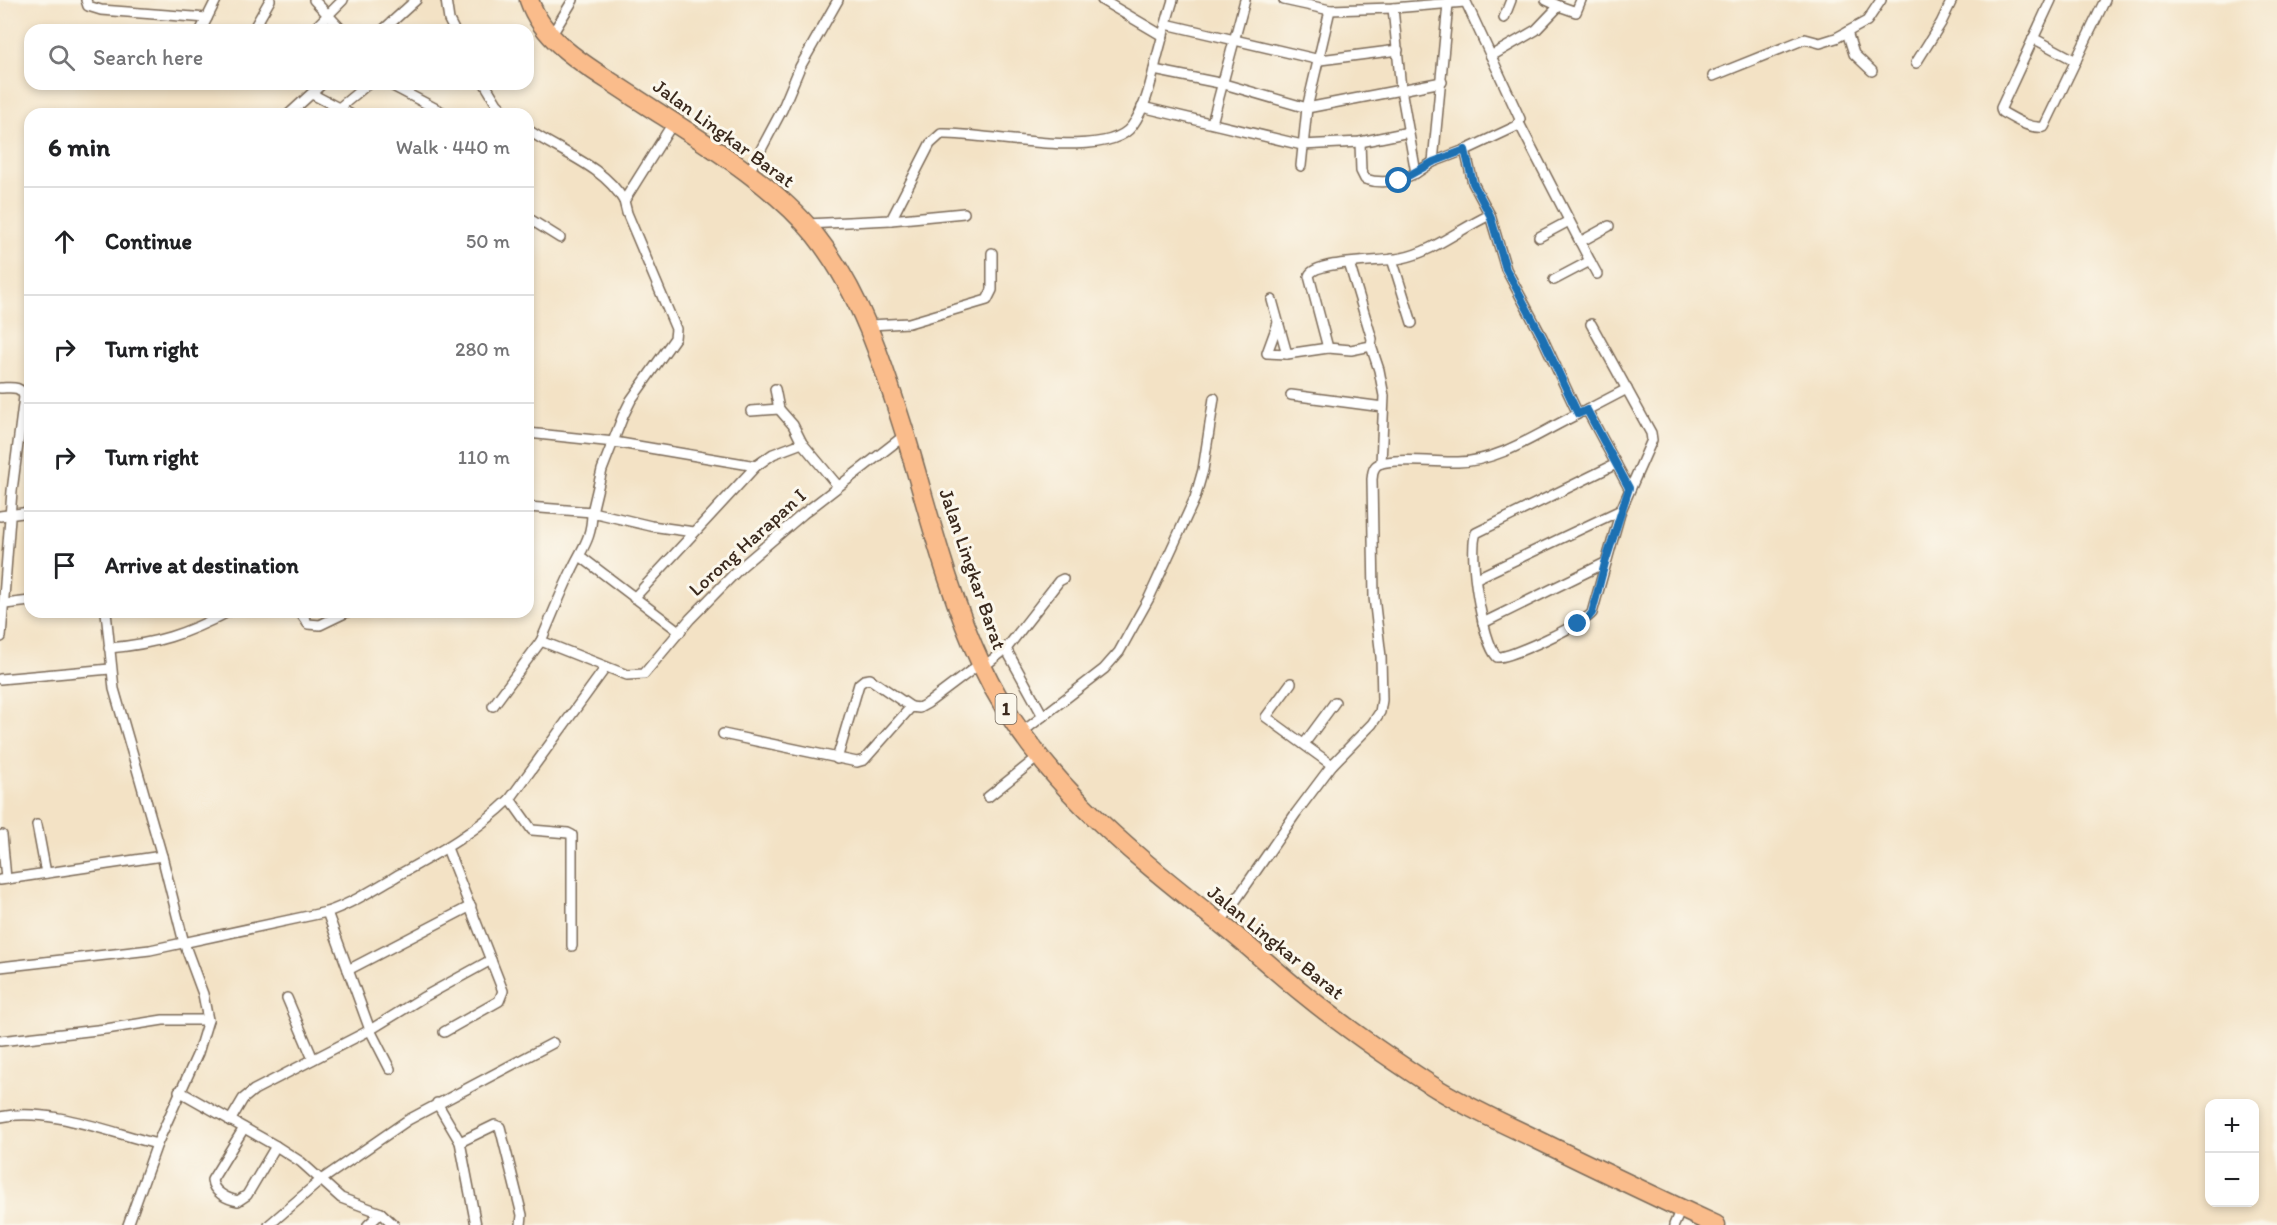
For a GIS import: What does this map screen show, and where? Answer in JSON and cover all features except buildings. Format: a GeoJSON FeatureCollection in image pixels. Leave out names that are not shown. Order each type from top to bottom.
{"type":"FeatureCollection","features":[{"type":"Feature","properties":{"kind":"highway","name":"Jalan Lingkar Barat"},"geometry":{"type":"LineString","coordinates":[[529,0],[534,14],[559,46],[748,174],[806,224],[835,263],[869,325],[893,392],[954,593],[982,665],[1038,757],[1089,813],[1179,892],[1349,1030],[1432,1086],[1677,1217],[1716,1225]]}},
{"type":"Feature","properties":{"kind":"street"},"geometry":{"type":"LineString","coordinates":[[86,0],[88,6],[101,10],[207,18]]}},
{"type":"Feature","properties":{"kind":"street"},"geometry":{"type":"LineString","coordinates":[[204,24],[216,0]]}},
{"type":"Feature","properties":{"kind":"street"},"geometry":{"type":"LineString","coordinates":[[256,24],[270,0]]}},
{"type":"Feature","properties":{"kind":"street"},"geometry":{"type":"LineString","coordinates":[[314,0],[337,24]]}},
{"type":"Feature","properties":{"kind":"street"},"geometry":{"type":"LineString","coordinates":[[319,24],[343,0]]}},
{"type":"Feature","properties":{"kind":"street"},"geometry":{"type":"LineString","coordinates":[[390,24],[416,0]]}},
{"type":"Feature","properties":{"kind":"street"},"geometry":{"type":"LineString","coordinates":[[446,0],[451,24]]}},
{"type":"Feature","properties":{"kind":"street"},"geometry":{"type":"LineString","coordinates":[[551,36],[573,0]]}},
{"type":"Feature","properties":{"kind":"street"},"geometry":{"type":"LineString","coordinates":[[748,174],[782,110],[800,68],[838,0]]}},
{"type":"Feature","properties":{"kind":"street"},"geometry":{"type":"LineString","coordinates":[[1102,0],[1163,36]]}},
{"type":"Feature","properties":{"kind":"street"},"geometry":{"type":"LineString","coordinates":[[891,220],[930,144],[941,134],[1070,144],[1097,142],[1124,135],[1132,126],[1142,107],[1173,0]]}},
{"type":"Feature","properties":{"kind":"street"},"geometry":{"type":"LineString","coordinates":[[1212,123],[1245,0]]}},
{"type":"Feature","properties":{"kind":"street"},"geometry":{"type":"LineString","coordinates":[[1284,0],[1330,10],[1394,9],[1417,3],[1448,4],[1465,1],[1520,119],[1519,123],[1597,274]]}},
{"type":"Feature","properties":{"kind":"street"},"geometry":{"type":"LineString","coordinates":[[1504,18],[1511,0]]}},
{"type":"Feature","properties":{"kind":"street"},"geometry":{"type":"LineString","coordinates":[[1547,0],[1576,12],[1581,0]]}},
{"type":"Feature","properties":{"kind":"street"},"geometry":{"type":"LineString","coordinates":[[1713,76],[1805,39],[1825,42],[1836,38],[1867,21],[1881,0]]}},
{"type":"Feature","properties":{"kind":"street"},"geometry":{"type":"LineString","coordinates":[[1917,63],[1952,0]]}},
{"type":"Feature","properties":{"kind":"street"},"geometry":{"type":"LineString","coordinates":[[2050,0],[2003,103],[2002,112],[2032,127],[2044,127],[2106,0]]}},
{"type":"Feature","properties":{"kind":"street"},"geometry":{"type":"LineString","coordinates":[[1433,162],[1448,4]]}},
{"type":"Feature","properties":{"kind":"street"},"geometry":{"type":"LineString","coordinates":[[1491,56],[1536,30],[1559,6]]}},
{"type":"Feature","properties":{"kind":"street"},"geometry":{"type":"LineString","coordinates":[[1394,9],[1401,89],[1416,173]]}},
{"type":"Feature","properties":{"kind":"street"},"geometry":{"type":"LineString","coordinates":[[1301,166],[1307,108],[1330,10]]}},
{"type":"Feature","properties":{"kind":"street"},"geometry":{"type":"LineString","coordinates":[[1166,24],[1320,60],[1398,50]]}},
{"type":"Feature","properties":{"kind":"street"},"geometry":{"type":"LineString","coordinates":[[1846,32],[1854,54],[1872,71]]}},
{"type":"Feature","properties":{"kind":"street"},"geometry":{"type":"LineString","coordinates":[[2033,38],[2076,61]]}},
{"type":"Feature","properties":{"kind":"street"},"geometry":{"type":"LineString","coordinates":[[1154,70],[1224,84],[1307,108],[1442,82]]}},
{"type":"Feature","properties":{"kind":"street"},"geometry":{"type":"LineString","coordinates":[[296,108],[315,90]]}},
{"type":"Feature","properties":{"kind":"street"},"geometry":{"type":"LineString","coordinates":[[342,108],[362,90]]}},
{"type":"Feature","properties":{"kind":"street"},"geometry":{"type":"LineString","coordinates":[[400,90],[435,108]]}},
{"type":"Feature","properties":{"kind":"street"},"geometry":{"type":"LineString","coordinates":[[489,90],[501,108]]}},
{"type":"Feature","properties":{"kind":"street"},"geometry":{"type":"LineString","coordinates":[[312,93],[334,108]]}},
{"type":"Feature","properties":{"kind":"street"},"geometry":{"type":"LineString","coordinates":[[1142,107],[1302,145],[1360,142],[1409,132]]}},
{"type":"Feature","properties":{"kind":"street"},"geometry":{"type":"LineString","coordinates":[[624,201],[673,123]]}},
{"type":"Feature","properties":{"kind":"street"},"geometry":{"type":"LineString","coordinates":[[1360,142],[1361,171],[1365,179],[1399,181],[1433,162],[1465,150],[1519,123]]}},
{"type":"Feature","properties":{"kind":"street"},"geometry":{"type":"LineString","coordinates":[[493,705],[541,641],[591,533],[592,512],[602,470],[631,400],[675,338],[676,332],[624,201],[617,190],[604,176],[534,134]]}},
{"type":"Feature","properties":{"kind":"street"},"geometry":{"type":"LineString","coordinates":[[1465,150],[1473,183],[1490,215],[1506,269],[1582,412],[1629,488]]}},
{"type":"Feature","properties":{"kind":"street"},"geometry":{"type":"LineString","coordinates":[[806,224],[891,220],[964,213]]}},
{"type":"Feature","properties":{"kind":"street"},"geometry":{"type":"LineString","coordinates":[[1328,348],[1309,276],[1310,272],[1315,268],[1402,258],[1425,250],[1490,215]]}},
{"type":"Feature","properties":{"kind":"street"},"geometry":{"type":"LineString","coordinates":[[1539,237],[1569,221]]}},
{"type":"Feature","properties":{"kind":"street"},"geometry":{"type":"LineString","coordinates":[[534,222],[560,238]]}},
{"type":"Feature","properties":{"kind":"street"},"geometry":{"type":"LineString","coordinates":[[1580,242],[1609,226]]}},
{"type":"Feature","properties":{"kind":"street"},"geometry":{"type":"LineString","coordinates":[[869,325],[909,323],[987,300],[992,290],[992,253]]}},
{"type":"Feature","properties":{"kind":"street"},"geometry":{"type":"LineString","coordinates":[[1392,259],[1412,323]]}},
{"type":"Feature","properties":{"kind":"street"},"geometry":{"type":"LineString","coordinates":[[1554,280],[1590,261]]}},
{"type":"Feature","properties":{"kind":"street"},"geometry":{"type":"LineString","coordinates":[[1349,263],[1372,339],[1371,346],[1384,396],[1381,463]]}},
{"type":"Feature","properties":{"kind":"street"},"geometry":{"type":"LineString","coordinates":[[1272,300],[1287,354]]}},
{"type":"Feature","properties":{"kind":"street"},"geometry":{"type":"LineString","coordinates":[[1278,323],[1267,353],[1287,354],[1328,348],[1351,350],[1371,346]]}},
{"type":"Feature","properties":{"kind":"street"},"geometry":{"type":"LineString","coordinates":[[1591,324],[1652,436],[1652,440],[1621,510],[1592,613],[1578,624],[1502,658],[1495,655],[1483,623],[1474,536],[1479,530],[1616,464]]}},
{"type":"Feature","properties":{"kind":"street"},"geometry":{"type":"LineString","coordinates":[[0,388],[19,388],[24,398],[5,516],[5,604],[0,638]]}},
{"type":"Feature","properties":{"kind":"street"},"geometry":{"type":"LineString","coordinates":[[775,389],[779,409],[793,425],[802,442],[838,486]]}},
{"type":"Feature","properties":{"kind":"street"},"geometry":{"type":"LineString","coordinates":[[1220,923],[1290,821],[1332,765],[1372,724],[1381,707],[1381,657],[1374,597],[1373,470],[1381,463],[1458,462],[1489,458],[1627,389]]}},
{"type":"Feature","properties":{"kind":"street"},"geometry":{"type":"LineString","coordinates":[[1291,395],[1383,407]]}},
{"type":"Feature","properties":{"kind":"street"},"geometry":{"type":"LineString","coordinates":[[1022,733],[1111,662],[1149,598],[1195,498],[1203,470],[1214,398]]}},
{"type":"Feature","properties":{"kind":"street"},"geometry":{"type":"LineString","coordinates":[[751,411],[779,409]]}},
{"type":"Feature","properties":{"kind":"street"},"geometry":{"type":"LineString","coordinates":[[534,434],[614,442],[756,466]]}},
{"type":"Feature","properties":{"kind":"street","name":"Lorong Harapan I"},"geometry":{"type":"LineString","coordinates":[[606,667],[627,675],[644,674],[722,585],[741,567],[838,486],[905,435]]}},
{"type":"Feature","properties":{"kind":"street"},"geometry":{"type":"LineString","coordinates":[[634,597],[756,466],[773,454],[802,442]]}},
{"type":"Feature","properties":{"kind":"street"},"geometry":{"type":"LineString","coordinates":[[534,507],[592,512],[642,524],[694,532]]}},
{"type":"Feature","properties":{"kind":"street"},"geometry":{"type":"LineString","coordinates":[[1477,578],[1621,510]]}},
{"type":"Feature","properties":{"kind":"street"},"geometry":{"type":"LineString","coordinates":[[5,516],[24,513]]}},
{"type":"Feature","properties":{"kind":"street"},"geometry":{"type":"LineString","coordinates":[[580,556],[680,632]]}},
{"type":"Feature","properties":{"kind":"street"},"geometry":{"type":"LineString","coordinates":[[1483,623],[1605,563]]}},
{"type":"Feature","properties":{"kind":"street"},"geometry":{"type":"LineString","coordinates":[[837,759],[859,684],[864,680],[870,679],[911,707],[922,707],[1006,649],[1059,581],[1063,579]]}},
{"type":"Feature","properties":{"kind":"street"},"geometry":{"type":"LineString","coordinates":[[5,604],[24,602]]}},
{"type":"Feature","properties":{"kind":"street"},"geometry":{"type":"LineString","coordinates":[[106,618],[110,669],[118,705],[162,856],[184,943],[203,994],[208,1020],[198,1053],[157,1144],[128,1225]]}},
{"type":"Feature","properties":{"kind":"street"},"geometry":{"type":"LineString","coordinates":[[109,648],[140,645],[179,635],[215,618]]}},
{"type":"Feature","properties":{"kind":"street"},"geometry":{"type":"LineString","coordinates":[[304,618],[308,624],[315,626],[333,618]]}},
{"type":"Feature","properties":{"kind":"street"},"geometry":{"type":"LineString","coordinates":[[0,967],[116,955],[184,943],[327,912],[346,905],[447,848],[478,827],[510,799],[606,667],[541,641]]}},
{"type":"Feature","properties":{"kind":"street"},"geometry":{"type":"LineString","coordinates":[[1006,649],[1043,716]]}},
{"type":"Feature","properties":{"kind":"street"},"geometry":{"type":"LineString","coordinates":[[0,679],[110,669]]}},
{"type":"Feature","properties":{"kind":"street"},"geometry":{"type":"LineString","coordinates":[[1292,683],[1266,717],[1332,765]]}},
{"type":"Feature","properties":{"kind":"street"},"geometry":{"type":"LineString","coordinates":[[1304,744],[1335,702]]}},
{"type":"Feature","properties":{"kind":"street"},"geometry":{"type":"LineString","coordinates":[[723,734],[857,762],[864,760],[911,707]]}},
{"type":"Feature","properties":{"kind":"street"},"geometry":{"type":"LineString","coordinates":[[988,797],[1038,757]]}},
{"type":"Feature","properties":{"kind":"street"},"geometry":{"type":"LineString","coordinates":[[510,799],[532,830],[572,835],[572,946]]}},
{"type":"Feature","properties":{"kind":"street"},"geometry":{"type":"LineString","coordinates":[[37,825],[46,873]]}},
{"type":"Feature","properties":{"kind":"street"},"geometry":{"type":"LineString","coordinates":[[2,835],[3,880],[162,856]]}},
{"type":"Feature","properties":{"kind":"street"},"geometry":{"type":"LineString","coordinates":[[444,1032],[499,1001],[503,987],[447,848]]}},
{"type":"Feature","properties":{"kind":"street"},"geometry":{"type":"LineString","coordinates":[[348,970],[471,906]]}},
{"type":"Feature","properties":{"kind":"street"},"geometry":{"type":"LineString","coordinates":[[327,912],[370,1030],[390,1069]]}},
{"type":"Feature","properties":{"kind":"street"},"geometry":{"type":"LineString","coordinates":[[230,1121],[248,1094],[370,1030],[491,960]]}},
{"type":"Feature","properties":{"kind":"street"},"geometry":{"type":"LineString","coordinates":[[287,998],[313,1059]]}},
{"type":"Feature","properties":{"kind":"street"},"geometry":{"type":"LineString","coordinates":[[0,1041],[163,1020],[208,1020]]}},
{"type":"Feature","properties":{"kind":"street"},"geometry":{"type":"LineString","coordinates":[[269,1225],[321,1180],[408,1120],[553,1043]]}},
{"type":"Feature","properties":{"kind":"street"},"geometry":{"type":"LineString","coordinates":[[179,1091],[276,1146],[301,1162],[341,1197],[381,1213],[394,1225]]}},
{"type":"Feature","properties":{"kind":"street"},"geometry":{"type":"LineString","coordinates":[[437,1103],[460,1142],[476,1225]]}},
{"type":"Feature","properties":{"kind":"street"},"geometry":{"type":"LineString","coordinates":[[0,1117],[21,1114],[46,1116],[157,1144]]}},
{"type":"Feature","properties":{"kind":"street"},"geometry":{"type":"LineString","coordinates":[[460,1142],[495,1125],[500,1127],[522,1215],[521,1225]]}},
{"type":"Feature","properties":{"kind":"street"},"geometry":{"type":"LineString","coordinates":[[244,1128],[212,1180],[212,1186],[216,1191],[238,1201],[247,1195],[276,1146]]}},
{"type":"Feature","properties":{"kind":"street"},"geometry":{"type":"LineString","coordinates":[[368,1225],[381,1213]]}},
{"type":"Feature","properties":{"kind":"route"},"geometry":{"type":"LineString","coordinates":[[1399,181],[1433,162],[1465,150],[1473,183],[1490,215],[1506,269],[1542,337],[1578,414],[1587,410],[1629,488],[1592,613],[1578,624]]}}]}
